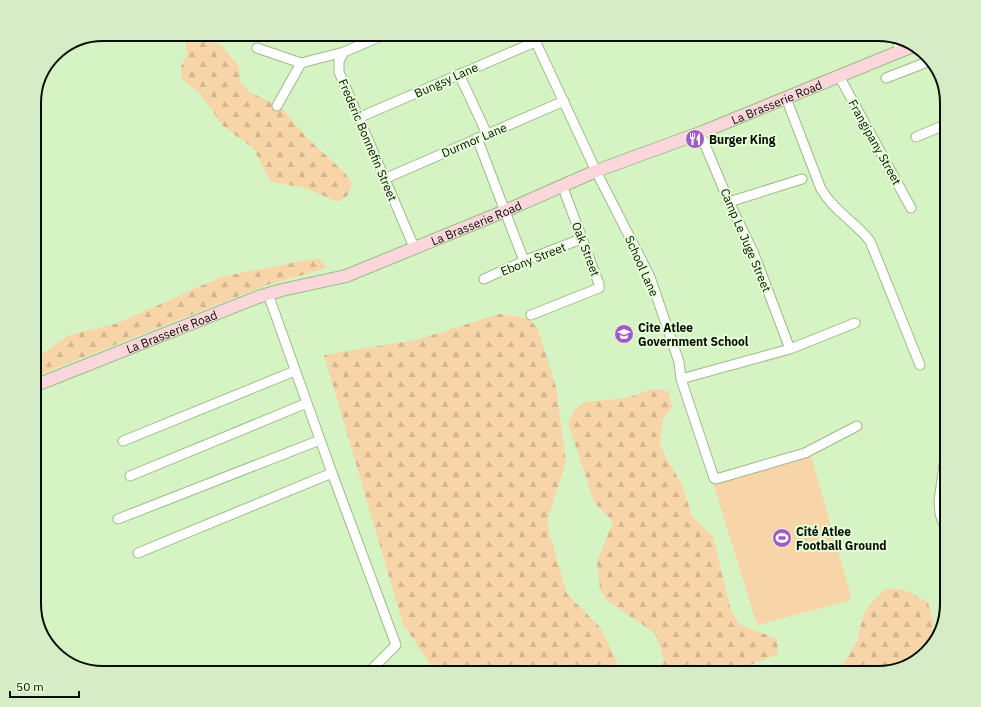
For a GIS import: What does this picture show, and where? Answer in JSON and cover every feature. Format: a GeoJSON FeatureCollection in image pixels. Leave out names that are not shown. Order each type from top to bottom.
{"type":"FeatureCollection","features":[{"type":"Feature","properties":{"kind":"main road","name":"La Brasserie Road"},"geometry":{"type":"LineString","coordinates":[[41,383],[268,294],[346,276],[505,211],[596,171],[700,133],[907,48]]}},
{"type":"Feature","properties":{"kind":"street"},"geometry":{"type":"LineString","coordinates":[[257,48],[301,63],[344,52],[370,41]]}},
{"type":"Feature","properties":{"kind":"street","name":"Bungsy Lane"},"geometry":{"type":"LineString","coordinates":[[358,118],[459,74],[527,41]]}},
{"type":"Feature","properties":{"kind":"street","name":"School Lane"},"geometry":{"type":"LineString","coordinates":[[534,41],[596,171],[650,277],[679,362],[681,379],[714,478],[716,479],[805,453],[857,426]]}},
{"type":"Feature","properties":{"kind":"street","name":"Frederic Bonnefin Street"},"geometry":{"type":"LineString","coordinates":[[344,52],[338,61],[339,72],[414,248]]}},
{"type":"Feature","properties":{"kind":"street"},"geometry":{"type":"LineString","coordinates":[[276,106],[301,63]]}},
{"type":"Feature","properties":{"kind":"street"},"geometry":{"type":"LineString","coordinates":[[886,78],[925,63]]}},
{"type":"Feature","properties":{"kind":"street"},"geometry":{"type":"LineString","coordinates":[[459,74],[487,134]]}},
{"type":"Feature","properties":{"kind":"street","name":"Frangipany Street"},"geometry":{"type":"LineString","coordinates":[[839,76],[911,208]]}},
{"type":"Feature","properties":{"kind":"street"},"geometry":{"type":"LineString","coordinates":[[786,98],[821,189],[832,205],[870,241],[920,366]]}},
{"type":"Feature","properties":{"kind":"street","name":"Durmor Lane"},"geometry":{"type":"LineString","coordinates":[[384,178],[564,101]]}},
{"type":"Feature","properties":{"kind":"street"},"geometry":{"type":"LineString","coordinates":[[916,137],[940,127]]}},
{"type":"Feature","properties":{"kind":"street","name":"Camp Le Juge Street"},"geometry":{"type":"LineString","coordinates":[[700,133],[729,202],[754,254],[790,349]]}},
{"type":"Feature","properties":{"kind":"street"},"geometry":{"type":"LineString","coordinates":[[477,138],[524,261]]}},
{"type":"Feature","properties":{"kind":"street"},"geometry":{"type":"LineString","coordinates":[[729,202],[802,179]]}},
{"type":"Feature","properties":{"kind":"street","name":"Oak Street"},"geometry":{"type":"LineString","coordinates":[[530,315],[598,288],[600,284],[562,186]]}},
{"type":"Feature","properties":{"kind":"street","name":"Ebony Street"},"geometry":{"type":"LineString","coordinates":[[484,279],[524,261],[582,239]]}},
{"type":"Feature","properties":{"kind":"street"},"geometry":{"type":"LineString","coordinates":[[268,294],[396,645],[375,666]]}},
{"type":"Feature","properties":{"kind":"street"},"geometry":{"type":"LineString","coordinates":[[681,379],[790,349],[854,323]]}},
{"type":"Feature","properties":{"kind":"street"},"geometry":{"type":"LineString","coordinates":[[123,442],[295,371]]}},
{"type":"Feature","properties":{"kind":"street"},"geometry":{"type":"LineString","coordinates":[[130,476],[307,403]]}},
{"type":"Feature","properties":{"kind":"street"},"geometry":{"type":"LineString","coordinates":[[118,519],[320,440]]}},
{"type":"Feature","properties":{"kind":"street"},"geometry":{"type":"LineString","coordinates":[[138,553],[332,473]]}},
{"type":"Feature","properties":{"kind":"street"},"geometry":{"type":"LineString","coordinates":[[940,495],[940,514]]}},
{"type":"Feature","properties":{"kind":"lane"},"geometry":{"type":"LineString","coordinates":[[895,43],[899,51]]}},
{"type":"Feature","properties":{"kind":"green space"},"geometry":{"type":"Polygon","coordinates":[[[186,41],[214,41],[223,47],[239,67],[240,81],[248,91],[282,108],[307,138],[344,172],[352,183],[348,195],[338,202],[305,188],[271,182],[253,148],[223,126],[201,95],[182,79],[181,66],[187,55],[186,41]]]}},
{"type":"Feature","properties":{"kind":"green space"},"geometry":{"type":"Polygon","coordinates":[[[319,259],[327,268],[267,285],[41,374],[41,355],[69,335],[118,323],[221,277],[319,259]]]}},
{"type":"Feature","properties":{"kind":"green space"},"geometry":{"type":"Polygon","coordinates":[[[499,314],[528,318],[538,329],[556,387],[566,462],[548,518],[549,533],[567,594],[601,628],[619,666],[431,666],[403,624],[324,355],[416,340],[499,314]]]}},
{"type":"Feature","properties":{"kind":"green space"},"geometry":{"type":"Polygon","coordinates":[[[652,389],[668,391],[672,407],[663,419],[660,446],[683,487],[692,516],[713,537],[731,610],[739,624],[777,639],[778,654],[751,666],[661,666],[664,658],[655,633],[607,601],[600,589],[597,561],[613,522],[594,502],[568,423],[574,410],[585,402],[627,398],[652,389]]]}},
{"type":"Feature","properties":{"kind":"green space","name":"Cité Atlee Football Ground"},"geometry":{"type":"Polygon","coordinates":[[[810,452],[852,600],[757,625],[711,476],[810,452]]]}},
{"type":"Feature","properties":{"kind":"green space"},"geometry":{"type":"Polygon","coordinates":[[[888,588],[904,590],[928,602],[933,621],[932,634],[919,650],[905,660],[894,664],[878,666],[842,666],[857,641],[862,620],[867,609],[877,597],[888,588]]]}},
{"type":"Feature","properties":{"kind":"place","name":"Burger King"},"geometry":{"type":"Point","coordinates":[695,139]}},
{"type":"Feature","properties":{"kind":"place","name":"Cite Atlee Government School"},"geometry":{"type":"Point","coordinates":[624,334]}},
{"type":"Feature","properties":{"kind":"place","name":"Cité Atlee Football Ground"},"geometry":{"type":"Point","coordinates":[782,538]}}]}
